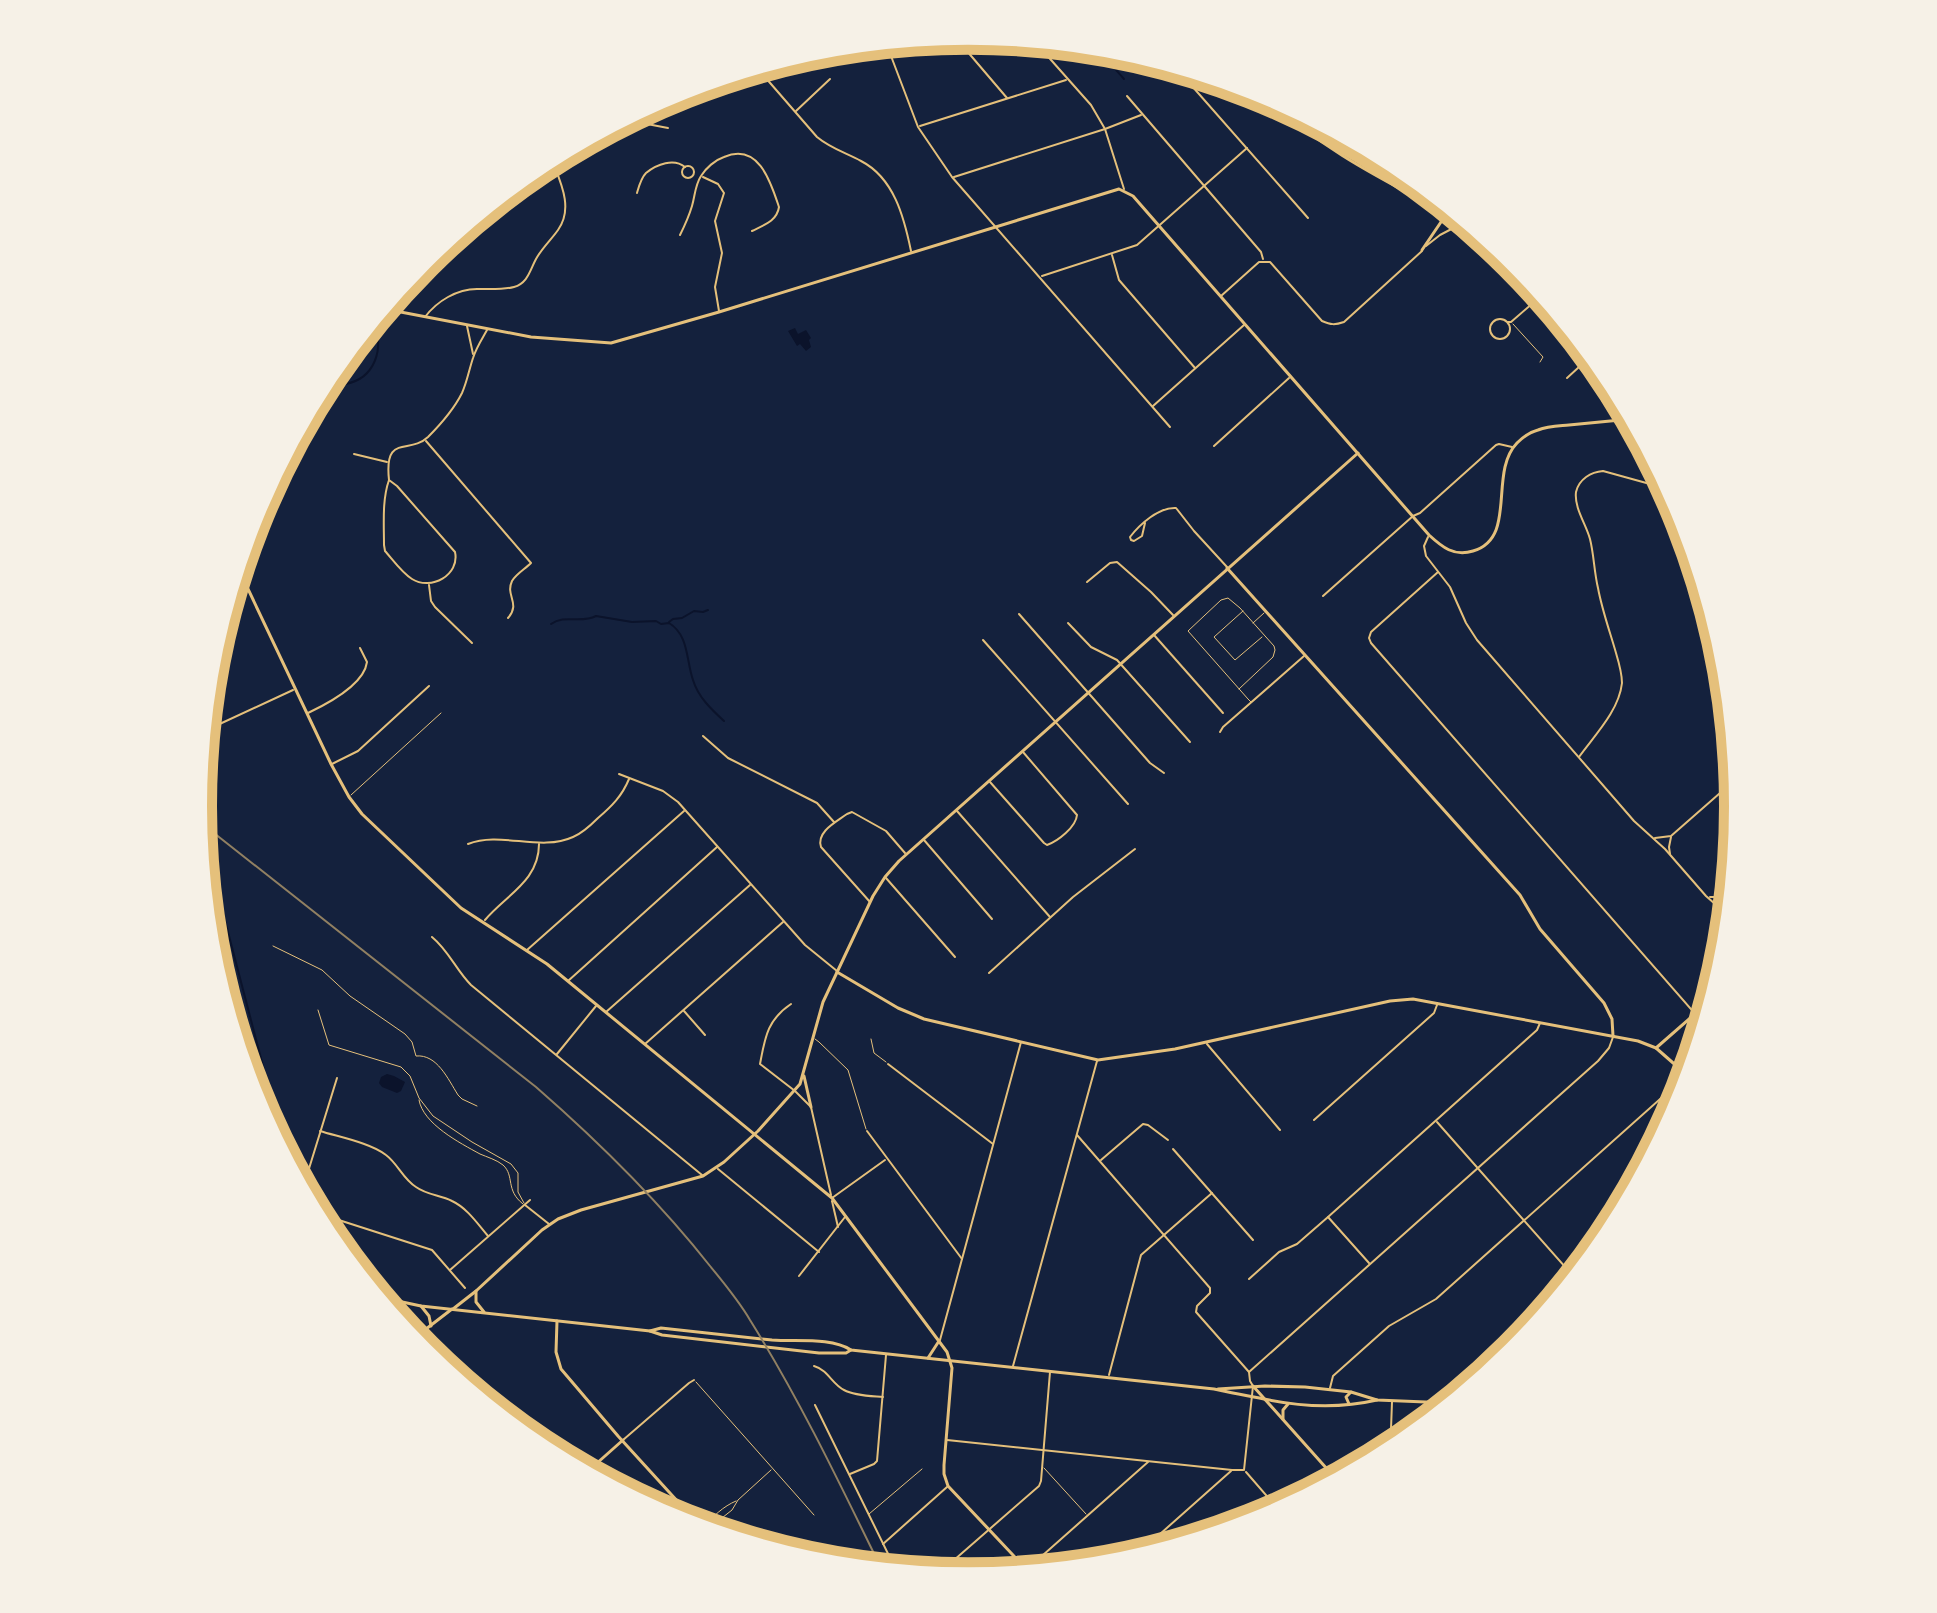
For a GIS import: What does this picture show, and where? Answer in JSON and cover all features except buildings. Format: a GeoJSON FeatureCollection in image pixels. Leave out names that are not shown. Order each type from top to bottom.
{"type":"FeatureCollection","features":[{"type":"Feature","properties":{"kind":"street"},"geometry":{"type":"LineString","coordinates":[[966,50],[1008,99]]}},
{"type":"Feature","properties":{"kind":"street"},"geometry":{"type":"LineString","coordinates":[[890,54],[918,127],[952,177],[1170,427]]}},
{"type":"Feature","properties":{"kind":"street"},"geometry":{"type":"LineString","coordinates":[[1046,54],[1091,105],[1105,129],[1124,189],[1440,545],[1453,552],[1471,552],[1488,542],[1498,529],[1504,466],[1513,448],[1528,435],[1543,428],[1619,420]]}},
{"type":"Feature","properties":{"kind":"street"},"geometry":{"type":"LineString","coordinates":[[766,78],[821,141],[865,163],[884,178],[896,199],[911,251]]}},
{"type":"Feature","properties":{"kind":"street"},"geometry":{"type":"LineString","coordinates":[[795,113],[830,79]]}},
{"type":"Feature","properties":{"kind":"street"},"geometry":{"type":"LineString","coordinates":[[918,127],[1068,79]]}},
{"type":"Feature","properties":{"kind":"street"},"geometry":{"type":"LineString","coordinates":[[1190,84],[1308,218]]}},
{"type":"Feature","properties":{"kind":"street"},"geometry":{"type":"LineString","coordinates":[[1127,96],[1261,252],[1264,261]]}},
{"type":"Feature","properties":{"kind":"street"},"geometry":{"type":"LineString","coordinates":[[952,177],[1105,129],[1142,114]]}},
{"type":"Feature","properties":{"kind":"street"},"geometry":{"type":"LineString","coordinates":[[644,123],[668,128]]}},
{"type":"Feature","properties":{"kind":"street"},"geometry":{"type":"LineString","coordinates":[[1300,126],[1325,145],[1421,201]]}},
{"type":"Feature","properties":{"kind":"street"},"geometry":{"type":"LineString","coordinates":[[1325,145],[1329,141]]}},
{"type":"Feature","properties":{"kind":"street"},"geometry":{"type":"LineString","coordinates":[[1039,277],[1137,245],[1247,148]]}},
{"type":"Feature","properties":{"kind":"street"},"geometry":{"type":"LineString","coordinates":[[680,235],[693,206],[701,176],[713,162],[733,154],[744,154],[762,167],[769,177],[779,212],[772,221],[752,231]]}},
{"type":"Feature","properties":{"kind":"street"},"geometry":{"type":"LineString","coordinates":[[637,193],[646,173],[672,162],[704,172]]}},
{"type":"Feature","properties":{"kind":"street"},"geometry":{"type":"LineString","coordinates":[[690,177],[694,172],[691,166]]}},
{"type":"Feature","properties":{"kind":"street"},"geometry":{"type":"LineString","coordinates":[[685,167],[683,175],[699,181]]}},
{"type":"Feature","properties":{"kind":"street"},"geometry":{"type":"LineString","coordinates":[[425,317],[433,307],[457,293],[515,287],[528,277],[538,255],[564,218],[562,183],[557,171]]}},
{"type":"Feature","properties":{"kind":"street"},"geometry":{"type":"LineString","coordinates":[[1378,176],[1381,172]]}},
{"type":"Feature","properties":{"kind":"street"},"geometry":{"type":"LineString","coordinates":[[701,176],[718,184],[724,193],[715,221],[722,253],[715,287],[719,312]]}},
{"type":"Feature","properties":{"kind":"street"},"geometry":{"type":"LineString","coordinates":[[397,311],[487,330],[611,343],[1124,189]]}},
{"type":"Feature","properties":{"kind":"street"},"geometry":{"type":"LineString","coordinates":[[1422,250],[1442,217]]}},
{"type":"Feature","properties":{"kind":"street"},"geometry":{"type":"LineString","coordinates":[[1220,297],[1259,262],[1270,262],[1322,321],[1330,325],[1344,322],[1422,250],[1454,227]]}},
{"type":"Feature","properties":{"kind":"street"},"geometry":{"type":"LineString","coordinates":[[1111,253],[1119,280],[1195,368]]}},
{"type":"Feature","properties":{"kind":"street"},"geometry":{"type":"LineString","coordinates":[[1510,322],[1532,303]]}},
{"type":"Feature","properties":{"kind":"street"},"geometry":{"type":"LineString","coordinates":[[1499,319],[1510,322],[1508,337],[1499,340],[1492,335],[1493,322],[1499,319]]}},
{"type":"Feature","properties":{"kind":"street"},"geometry":{"type":"LineString","coordinates":[[1152,406],[1245,324]]}},
{"type":"Feature","properties":{"kind":"street"},"geometry":{"type":"LineString","coordinates":[[467,326],[473,355]]}},
{"type":"Feature","properties":{"kind":"street"},"geometry":{"type":"LineString","coordinates":[[389,480],[455,552],[454,568],[438,580],[417,582],[384,548],[388,462],[398,448],[426,440],[450,412],[461,395],[473,355],[487,330]]}},
{"type":"Feature","properties":{"kind":"street"},"geometry":{"type":"LineString","coordinates":[[1567,378],[1582,364]]}},
{"type":"Feature","properties":{"kind":"street"},"geometry":{"type":"LineString","coordinates":[[1214,446],[1290,377]]}},
{"type":"Feature","properties":{"kind":"street"},"geometry":{"type":"LineString","coordinates":[[426,440],[531,563],[512,582],[510,590],[514,606],[508,618]]}},
{"type":"Feature","properties":{"kind":"street"},"geometry":{"type":"LineString","coordinates":[[1323,596],[1496,445],[1513,448]]}},
{"type":"Feature","properties":{"kind":"street"},"geometry":{"type":"LineString","coordinates":[[424,1331],[476,1291],[550,1224],[568,1214],[703,1176],[754,1135],[800,1084],[818,1014],[885,877],[906,854],[1358,453]]}},
{"type":"Feature","properties":{"kind":"street"},"geometry":{"type":"LineString","coordinates":[[354,454],[388,462]]}},
{"type":"Feature","properties":{"kind":"street"},"geometry":{"type":"LineString","coordinates":[[1579,757],[1618,700],[1622,676],[1598,589],[1589,536],[1576,505],[1577,489],[1588,476],[1603,471],[1653,486]]}},
{"type":"Feature","properties":{"kind":"street"},"geometry":{"type":"LineString","coordinates":[[1145,523],[1160,511],[1176,508],[1520,895],[1540,929],[1604,1003],[1612,1019],[1613,1036],[1609,1048],[1598,1061],[1249,1372]]}},
{"type":"Feature","properties":{"kind":"street"},"geometry":{"type":"LineString","coordinates":[[1429,535],[1425,542],[1426,556],[1450,587],[1477,640],[1634,821],[1670,855],[1706,896],[1719,905]]}},
{"type":"Feature","properties":{"kind":"street"},"geometry":{"type":"LineString","coordinates":[[1087,582],[1110,563],[1117,562],[1174,616]]}},
{"type":"Feature","properties":{"kind":"street"},"geometry":{"type":"LineString","coordinates":[[1438,572],[1372,631],[1369,638],[1371,643],[1695,1014],[1656,1048]]}},
{"type":"Feature","properties":{"kind":"street"},"geometry":{"type":"LineString","coordinates":[[429,583],[431,601],[435,607],[472,643]]}},
{"type":"Feature","properties":{"kind":"street"},"geometry":{"type":"LineString","coordinates":[[246,584],[331,764],[362,814],[461,908],[527,950],[568,981],[832,1198],[950,1360],[952,1368],[944,1474],[948,1486],[1017,1561]]}},
{"type":"Feature","properties":{"kind":"street"},"geometry":{"type":"LineString","coordinates":[[1019,614],[1154,768],[1164,773]]}},
{"type":"Feature","properties":{"kind":"street"},"geometry":{"type":"LineString","coordinates":[[1068,623],[1091,647],[1115,658],[1190,742]]}},
{"type":"Feature","properties":{"kind":"street"},"geometry":{"type":"LineString","coordinates":[[1153,634],[1223,713]]}},
{"type":"Feature","properties":{"kind":"street"},"geometry":{"type":"LineString","coordinates":[[983,640],[1128,804]]}},
{"type":"Feature","properties":{"kind":"street"},"geometry":{"type":"LineString","coordinates":[[307,714],[333,701],[363,675],[367,662],[360,648]]}},
{"type":"Feature","properties":{"kind":"street"},"geometry":{"type":"LineString","coordinates":[[1220,732],[1305,655]]}},
{"type":"Feature","properties":{"kind":"street"},"geometry":{"type":"LineString","coordinates":[[331,764],[358,751],[429,686]]}},
{"type":"Feature","properties":{"kind":"street"},"geometry":{"type":"LineString","coordinates":[[217,725],[295,689]]}},
{"type":"Feature","properties":{"kind":"street"},"geometry":{"type":"LineString","coordinates":[[703,736],[728,758],[817,803],[834,823]]}},
{"type":"Feature","properties":{"kind":"street"},"geometry":{"type":"LineString","coordinates":[[989,780],[1044,843],[1052,844],[1076,822],[1077,815],[1022,752]]}},
{"type":"Feature","properties":{"kind":"street"},"geometry":{"type":"LineString","coordinates":[[619,774],[663,791],[685,810],[809,948],[837,972],[898,1008],[924,1019],[1098,1060],[1206,1043],[1396,999],[1415,999],[1638,1041],[1656,1048],[1678,1068]]}},
{"type":"Feature","properties":{"kind":"street"},"geometry":{"type":"LineString","coordinates":[[468,844],[498,840],[563,841],[582,832],[619,799],[630,778]]}},
{"type":"Feature","properties":{"kind":"street"},"geometry":{"type":"LineString","coordinates":[[1652,837],[1671,836],[1724,789]]}},
{"type":"Feature","properties":{"kind":"street"},"geometry":{"type":"LineString","coordinates":[[527,950],[685,810]]}},
{"type":"Feature","properties":{"kind":"street"},"geometry":{"type":"LineString","coordinates":[[956,810],[1051,918]]}},
{"type":"Feature","properties":{"kind":"street"},"geometry":{"type":"LineString","coordinates":[[871,902],[821,847],[820,837],[849,812],[886,831],[906,854]]}},
{"type":"Feature","properties":{"kind":"street"},"geometry":{"type":"LineString","coordinates":[[1670,855],[1671,836]]}},
{"type":"Feature","properties":{"kind":"street"},"geometry":{"type":"LineString","coordinates":[[923,839],[992,919]]}},
{"type":"Feature","properties":{"kind":"street"},"geometry":{"type":"LineString","coordinates":[[483,923],[528,879],[536,865],[539,843]]}},
{"type":"Feature","properties":{"kind":"street"},"geometry":{"type":"LineString","coordinates":[[568,981],[718,847]]}},
{"type":"Feature","properties":{"kind":"street"},"geometry":{"type":"LineString","coordinates":[[989,973],[1084,888],[1135,849]]}},
{"type":"Feature","properties":{"kind":"street"},"geometry":{"type":"LineString","coordinates":[[885,877],[955,957]]}},
{"type":"Feature","properties":{"kind":"street"},"geometry":{"type":"LineString","coordinates":[[606,1012],[751,884]]}},
{"type":"Feature","properties":{"kind":"street"},"geometry":{"type":"LineString","coordinates":[[1706,896],[1720,897]]}},
{"type":"Feature","properties":{"kind":"street"},"geometry":{"type":"LineString","coordinates":[[645,1044],[784,921]]}},
{"type":"Feature","properties":{"kind":"street"},"geometry":{"type":"LineString","coordinates":[[432,937],[446,950],[471,985],[703,1176]]}},
{"type":"Feature","properties":{"kind":"street"},"geometry":{"type":"LineString","coordinates":[[791,1004],[769,1026],[760,1064],[811,1107]]}},
{"type":"Feature","properties":{"kind":"street"},"geometry":{"type":"LineString","coordinates":[[1314,1120],[1434,1013],[1437,1004]]}},
{"type":"Feature","properties":{"kind":"street"},"geometry":{"type":"LineString","coordinates":[[557,1055],[597,1006]]}},
{"type":"Feature","properties":{"kind":"street"},"geometry":{"type":"LineString","coordinates":[[683,1010],[705,1035]]}},
{"type":"Feature","properties":{"kind":"street"},"geometry":{"type":"LineString","coordinates":[[1249,1279],[1279,1252],[1297,1244],[1328,1217],[1537,1030],[1540,1021]]}},
{"type":"Feature","properties":{"kind":"street"},"geometry":{"type":"LineString","coordinates":[[928,1358],[939,1341],[1022,1041]]}},
{"type":"Feature","properties":{"kind":"street"},"geometry":{"type":"LineString","coordinates":[[1206,1043],[1280,1130]]}},
{"type":"Feature","properties":{"kind":"street"},"geometry":{"type":"LineString","coordinates":[[1013,1366],[1098,1060]]}},
{"type":"Feature","properties":{"kind":"street"},"geometry":{"type":"LineString","coordinates":[[888,1064],[994,1145]]}},
{"type":"Feature","properties":{"kind":"street"},"geometry":{"type":"LineString","coordinates":[[804,1075],[838,1227]]}},
{"type":"Feature","properties":{"kind":"street"},"geometry":{"type":"LineString","coordinates":[[307,1174],[337,1078]]}},
{"type":"Feature","properties":{"kind":"street"},"geometry":{"type":"LineString","coordinates":[[1330,1389],[1333,1376],[1389,1326],[1436,1299],[1668,1092]]}},
{"type":"Feature","properties":{"kind":"street"},"geometry":{"type":"LineString","coordinates":[[1436,1121],[1567,1269]]}},
{"type":"Feature","properties":{"kind":"street"},"geometry":{"type":"LineString","coordinates":[[1100,1160],[1143,1124],[1168,1140]]}},
{"type":"Feature","properties":{"kind":"street"},"geometry":{"type":"LineString","coordinates":[[320,1131],[381,1151],[414,1186],[457,1204],[488,1236]]}},
{"type":"Feature","properties":{"kind":"street"},"geometry":{"type":"LineString","coordinates":[[867,1131],[962,1260]]}},
{"type":"Feature","properties":{"kind":"street"},"geometry":{"type":"LineString","coordinates":[[1077,1135],[1210,1288],[1208,1295],[1197,1306],[1197,1314],[1249,1372],[1253,1386],[1329,1471]]}},
{"type":"Feature","properties":{"kind":"street"},"geometry":{"type":"LineString","coordinates":[[1173,1149],[1253,1240]]}},
{"type":"Feature","properties":{"kind":"street"},"geometry":{"type":"LineString","coordinates":[[832,1198],[886,1159]]}},
{"type":"Feature","properties":{"kind":"street"},"geometry":{"type":"LineString","coordinates":[[716,1168],[819,1252]]}},
{"type":"Feature","properties":{"kind":"street"},"geometry":{"type":"LineString","coordinates":[[1108,1377],[1141,1255],[1212,1193]]}},
{"type":"Feature","properties":{"kind":"street"},"geometry":{"type":"LineString","coordinates":[[450,1270],[530,1200]]}},
{"type":"Feature","properties":{"kind":"street"},"geometry":{"type":"LineString","coordinates":[[525,1205],[550,1224]]}},
{"type":"Feature","properties":{"kind":"street"},"geometry":{"type":"LineString","coordinates":[[799,1276],[846,1217]]}},
{"type":"Feature","properties":{"kind":"street"},"geometry":{"type":"LineString","coordinates":[[1328,1217],[1370,1264]]}},
{"type":"Feature","properties":{"kind":"street"},"geometry":{"type":"LineString","coordinates":[[334,1218],[432,1250],[465,1288]]}},
{"type":"Feature","properties":{"kind":"street"},"geometry":{"type":"LineString","coordinates":[[476,1291],[476,1302],[484,1312]]}},
{"type":"Feature","properties":{"kind":"street"},"geometry":{"type":"LineString","coordinates":[[396,1301],[819,1353],[846,1353],[851,1350]]}},
{"type":"Feature","properties":{"kind":"street"},"geometry":{"type":"LineString","coordinates":[[421,1306],[429,1316],[431,1326]]}},
{"type":"Feature","properties":{"kind":"street"},"geometry":{"type":"LineString","coordinates":[[557,1321],[556,1352],[561,1369],[685,1507]]}},
{"type":"Feature","properties":{"kind":"street"},"geometry":{"type":"LineString","coordinates":[[650,1331],[661,1328],[750,1338],[805,1340],[851,1350],[1214,1389],[1288,1404],[1325,1407],[1377,1400]]}},
{"type":"Feature","properties":{"kind":"street"},"geometry":{"type":"LineString","coordinates":[[850,1474],[877,1461],[886,1354]]}},
{"type":"Feature","properties":{"kind":"street"},"geometry":{"type":"LineString","coordinates":[[814,1366],[822,1369],[847,1392],[883,1397]]}},
{"type":"Feature","properties":{"kind":"street"},"geometry":{"type":"LineString","coordinates":[[951,1562],[1039,1486],[1050,1371]]}},
{"type":"Feature","properties":{"kind":"street"},"geometry":{"type":"LineString","coordinates":[[595,1465],[694,1380]]}},
{"type":"Feature","properties":{"kind":"street"},"geometry":{"type":"LineString","coordinates":[[1253,1386],[1244,1470],[1270,1500]]}},
{"type":"Feature","properties":{"kind":"street"},"geometry":{"type":"LineString","coordinates":[[1214,1389],[1253,1386],[1330,1389],[1377,1400],[1434,1402]]}},
{"type":"Feature","properties":{"kind":"street"},"geometry":{"type":"LineString","coordinates":[[1229,1393],[1245,1387]]}},
{"type":"Feature","properties":{"kind":"street"},"geometry":{"type":"LineString","coordinates":[[1353,1392],[1358,1399],[1353,1405]]}},
{"type":"Feature","properties":{"kind":"street"},"geometry":{"type":"LineString","coordinates":[[1353,1392],[1346,1399],[1353,1405]]}},
{"type":"Feature","properties":{"kind":"street"},"geometry":{"type":"LineString","coordinates":[[1392,1401],[1392,1434]]}},
{"type":"Feature","properties":{"kind":"street"},"geometry":{"type":"LineString","coordinates":[[1283,1419],[1283,1410],[1288,1404]]}},
{"type":"Feature","properties":{"kind":"street"},"geometry":{"type":"LineString","coordinates":[[815,1405],[890,1559]]}},
{"type":"Feature","properties":{"kind":"street"},"geometry":{"type":"LineString","coordinates":[[946,1440],[1244,1470]]}},
{"type":"Feature","properties":{"kind":"street"},"geometry":{"type":"LineString","coordinates":[[1039,1559],[1149,1462]]}},
{"type":"Feature","properties":{"kind":"street"},"geometry":{"type":"LineString","coordinates":[[1154,1539],[1232,1470]]}},
{"type":"Feature","properties":{"kind":"street"},"geometry":{"type":"LineString","coordinates":[[883,1544],[948,1486]]}},
{"type":"Feature","properties":{"kind":"lane"},"geometry":{"type":"LineString","coordinates":[[1510,322],[1543,357],[1540,362]]}},
{"type":"Feature","properties":{"kind":"lane"},"geometry":{"type":"LineString","coordinates":[[1602,401],[1607,401]]}},
{"type":"Feature","properties":{"kind":"lane"},"geometry":{"type":"LineString","coordinates":[[1239,689],[1275,653],[1274,646],[1228,598],[1221,600],[1188,631],[1239,689],[1251,702]]}},
{"type":"Feature","properties":{"kind":"lane"},"geometry":{"type":"LineString","coordinates":[[1243,611],[1214,637],[1235,660],[1264,635]]}},
{"type":"Feature","properties":{"kind":"lane"},"geometry":{"type":"LineString","coordinates":[[1253,623],[1266,611]]}},
{"type":"Feature","properties":{"kind":"lane"},"geometry":{"type":"LineString","coordinates":[[349,797],[441,713]]}},
{"type":"Feature","properties":{"kind":"lane"},"geometry":{"type":"LineString","coordinates":[[273,946],[326,973],[345,992],[405,1034],[412,1042],[416,1056],[422,1055],[434,1061],[458,1095],[477,1106]]}},
{"type":"Feature","properties":{"kind":"lane"},"geometry":{"type":"LineString","coordinates":[[318,1010],[329,1045],[401,1067],[410,1076],[421,1109],[431,1121],[470,1148],[503,1165],[508,1173],[512,1194],[525,1205]]}},
{"type":"Feature","properties":{"kind":"lane"},"geometry":{"type":"LineString","coordinates":[[813,1038],[848,1070],[867,1131]]}},
{"type":"Feature","properties":{"kind":"lane"},"geometry":{"type":"LineString","coordinates":[[871,1039],[874,1053],[888,1064]]}},
{"type":"Feature","properties":{"kind":"lane"},"geometry":{"type":"LineString","coordinates":[[419,1098],[444,1124],[511,1164],[518,1173],[518,1192],[525,1205]]}},
{"type":"Feature","properties":{"kind":"lane"},"geometry":{"type":"LineString","coordinates":[[694,1380],[814,1515]]}},
{"type":"Feature","properties":{"kind":"lane"},"geometry":{"type":"LineString","coordinates":[[1041,1465],[1088,1516]]}},
{"type":"Feature","properties":{"kind":"lane"},"geometry":{"type":"LineString","coordinates":[[713,1518],[773,1469]]}},
{"type":"Feature","properties":{"kind":"lane"},"geometry":{"type":"LineString","coordinates":[[869,1514],[922,1469]]}},
{"type":"Feature","properties":{"kind":"lane"},"geometry":{"type":"LineString","coordinates":[[717,1520],[732,1510],[738,1500]]}},
{"type":"Feature","properties":{"kind":"water"},"geometry":{"type":"Polygon","coordinates":[[[795,328],[798,334],[806,330],[811,338],[811,347],[806,351],[800,344],[797,346],[788,331],[795,328]]]}},
{"type":"Feature","properties":{"kind":"water"},"geometry":{"type":"Polygon","coordinates":[[[387,1074],[405,1082],[401,1091],[397,1093],[382,1087],[379,1083],[381,1077],[387,1074]]]}},
{"type":"Feature","properties":{"kind":"waterway"},"geometry":{"type":"LineString","coordinates":[[1113,64],[1124,79]]}},
{"type":"Feature","properties":{"kind":"waterway"},"geometry":{"type":"LineString","coordinates":[[341,384],[355,381],[370,369],[377,352],[377,336]]}},
{"type":"Feature","properties":{"kind":"waterway"},"geometry":{"type":"LineString","coordinates":[[669,622],[694,611],[708,610]]}},
{"type":"Feature","properties":{"kind":"waterway"},"geometry":{"type":"LineString","coordinates":[[551,624],[596,616],[632,622],[669,623],[684,641],[698,692],[724,721]]}},
{"type":"Feature","properties":{"kind":"waterway"},"geometry":{"type":"LineString","coordinates":[[217,889],[264,1070],[263,1078]]}},
{"type":"Feature","properties":{"kind":"railway"},"geometry":{"type":"LineString","coordinates":[[213,832],[536,1087],[649,1195],[746,1313],[803,1411],[876,1557]]}}]}
